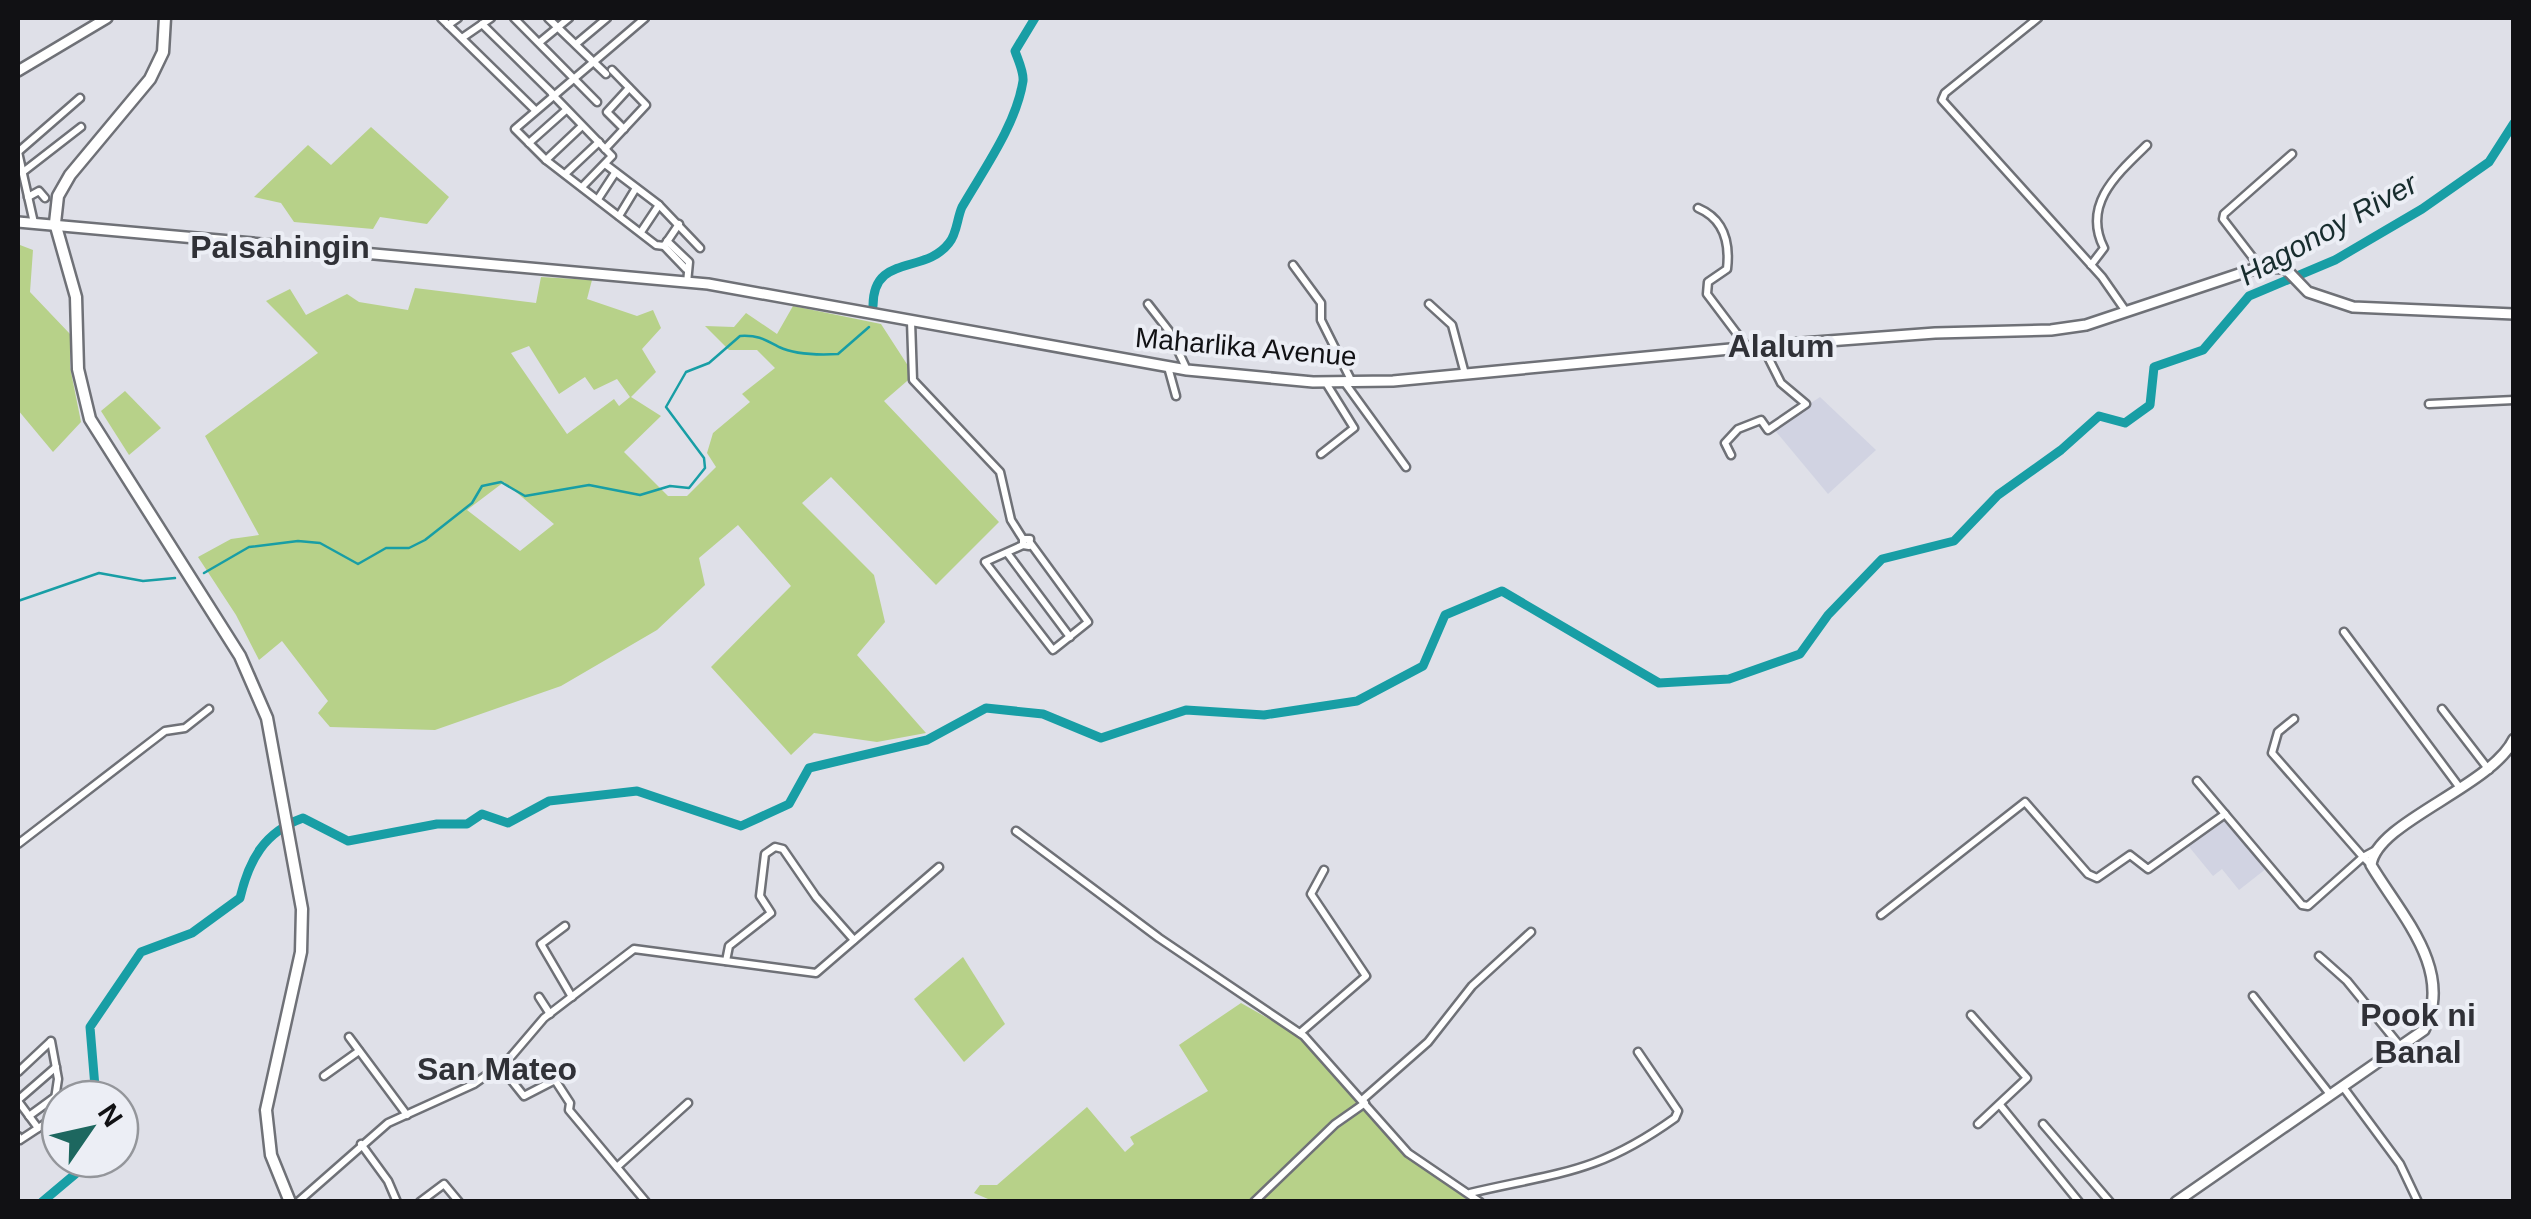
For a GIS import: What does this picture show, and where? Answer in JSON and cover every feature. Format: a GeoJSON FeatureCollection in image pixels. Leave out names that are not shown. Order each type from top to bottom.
{"type":"FeatureCollection","features":[{"type":"Feature","properties":{"kind":"main road"},"geometry":{"type":"LineString","coordinates":[[18,71],[108,18]]}},
{"type":"Feature","properties":{"kind":"main road"},"geometry":{"type":"LineString","coordinates":[[165,18],[158,65],[70,174],[58,196],[55,226],[76,297],[78,368],[90,418],[247,669],[268,718],[302,909],[302,952],[266,1110],[271,1155],[290,1202]]}},
{"type":"Feature","properties":{"kind":"main road","name":"Maharlika Avenue"},"geometry":{"type":"LineString","coordinates":[[18,222],[686,282],[1187,370],[1326,382],[1465,374],[1935,332],[2050,330],[2086,324],[2260,267],[2292,271],[2308,292],[2353,308],[2514,314]]}},
{"type":"Feature","properties":{"kind":"main road"},"geometry":{"type":"LineString","coordinates":[[2176,1202],[2424,1030],[2433,986],[2428,961],[2411,926],[2367,861],[2489,770],[2514,738]]}},
{"type":"Feature","properties":{"kind":"street"},"geometry":{"type":"LineString","coordinates":[[440,18],[534,109]]}},
{"type":"Feature","properties":{"kind":"street"},"geometry":{"type":"LineString","coordinates":[[448,24],[458,18]]}},
{"type":"Feature","properties":{"kind":"street"},"geometry":{"type":"LineString","coordinates":[[462,38],[491,18]]}},
{"type":"Feature","properties":{"kind":"street"},"geometry":{"type":"LineString","coordinates":[[514,18],[597,102]]}},
{"type":"Feature","properties":{"kind":"street"},"geometry":{"type":"LineString","coordinates":[[548,18],[646,105],[624,129],[565,174]]}},
{"type":"Feature","properties":{"kind":"street"},"geometry":{"type":"LineString","coordinates":[[540,42],[569,18]]}},
{"type":"Feature","properties":{"kind":"street"},"geometry":{"type":"LineString","coordinates":[[576,44],[607,18]]}},
{"type":"Feature","properties":{"kind":"street"},"geometry":{"type":"LineString","coordinates":[[643,18],[515,129],[546,160],[619,216],[665,243],[687,270],[686,282]]}},
{"type":"Feature","properties":{"kind":"street"},"geometry":{"type":"LineString","coordinates":[[2038,18],[1945,93],[1942,100],[2091,265],[2124,310]]}},
{"type":"Feature","properties":{"kind":"street"},"geometry":{"type":"LineString","coordinates":[[482,24],[612,156],[582,187]]}},
{"type":"Feature","properties":{"kind":"street"},"geometry":{"type":"LineString","coordinates":[[624,129],[607,112],[629,88]]}},
{"type":"Feature","properties":{"kind":"street"},"geometry":{"type":"LineString","coordinates":[[34,223],[18,152],[80,98]]}},
{"type":"Feature","properties":{"kind":"street"},"geometry":{"type":"LineString","coordinates":[[529,143],[566,110]]}},
{"type":"Feature","properties":{"kind":"street"},"geometry":{"type":"LineString","coordinates":[[546,160],[582,126]]}},
{"type":"Feature","properties":{"kind":"street"},"geometry":{"type":"LineString","coordinates":[[23,172],[81,127]]}},
{"type":"Feature","properties":{"kind":"street"},"geometry":{"type":"LineString","coordinates":[[2091,265],[2103,255],[2094,228],[2096,210],[2118,173],[2146,145]]}},
{"type":"Feature","properties":{"kind":"street"},"geometry":{"type":"LineString","coordinates":[[2260,267],[2223,219],[2224,214],[2292,154]]}},
{"type":"Feature","properties":{"kind":"street"},"geometry":{"type":"LineString","coordinates":[[604,164],[659,205],[700,248]]}},
{"type":"Feature","properties":{"kind":"street"},"geometry":{"type":"LineString","coordinates":[[598,199],[615,174]]}},
{"type":"Feature","properties":{"kind":"street"},"geometry":{"type":"LineString","coordinates":[[619,216],[636,188]]}},
{"type":"Feature","properties":{"kind":"street"},"geometry":{"type":"LineString","coordinates":[[28,197],[38,191],[44,198]]}},
{"type":"Feature","properties":{"kind":"street"},"geometry":{"type":"LineString","coordinates":[[641,232],[659,205]]}},
{"type":"Feature","properties":{"kind":"street"},"geometry":{"type":"LineString","coordinates":[[1698,208],[1714,218],[1730,244],[1727,269],[1708,282],[1707,294],[1747,347]]}},
{"type":"Feature","properties":{"kind":"street"},"geometry":{"type":"LineString","coordinates":[[665,243],[679,224]]}},
{"type":"Feature","properties":{"kind":"street"},"geometry":{"type":"LineString","coordinates":[[1294,266],[1322,303],[1321,320],[1348,382],[1406,466]]}},
{"type":"Feature","properties":{"kind":"street"},"geometry":{"type":"LineString","coordinates":[[1148,304],[1169,331],[1187,370]]}},
{"type":"Feature","properties":{"kind":"street"},"geometry":{"type":"LineString","coordinates":[[1430,304],[1452,325],[1465,374]]}},
{"type":"Feature","properties":{"kind":"street"},"geometry":{"type":"LineString","coordinates":[[911,321],[913,380],[1000,472],[1006,506],[1025,543],[1088,622],[1052,649],[985,562],[1025,543]]}},
{"type":"Feature","properties":{"kind":"street"},"geometry":{"type":"LineString","coordinates":[[1731,454],[1725,443],[1738,429],[1761,420],[1768,430],[1806,404],[1781,383],[1762,346]]}},
{"type":"Feature","properties":{"kind":"street"},"geometry":{"type":"LineString","coordinates":[[1168,367],[1176,396]]}},
{"type":"Feature","properties":{"kind":"street"},"geometry":{"type":"LineString","coordinates":[[1321,454],[1354,428],[1326,382]]}},
{"type":"Feature","properties":{"kind":"street"},"geometry":{"type":"LineString","coordinates":[[2429,404],[2514,400]]}},
{"type":"Feature","properties":{"kind":"street"},"geometry":{"type":"LineString","coordinates":[[1008,554],[1070,637]]}},
{"type":"Feature","properties":{"kind":"street"},"geometry":{"type":"LineString","coordinates":[[2344,632],[2460,788]]}},
{"type":"Feature","properties":{"kind":"street"},"geometry":{"type":"LineString","coordinates":[[18,844],[165,731],[185,728],[209,709]]}},
{"type":"Feature","properties":{"kind":"street"},"geometry":{"type":"LineString","coordinates":[[2442,710],[2489,770]]}},
{"type":"Feature","properties":{"kind":"street"},"geometry":{"type":"LineString","coordinates":[[2197,781],[2302,905],[2308,906],[2367,861],[2272,752],[2278,732],[2294,719]]}},
{"type":"Feature","properties":{"kind":"street"},"geometry":{"type":"LineString","coordinates":[[1882,915],[2025,802],[2095,878],[2130,855],[2148,869],[2225,814]]}},
{"type":"Feature","properties":{"kind":"street"},"geometry":{"type":"LineString","coordinates":[[1016,830],[1158,938],[1300,1033],[1408,1153],[1480,1202]]}},
{"type":"Feature","properties":{"kind":"street"},"geometry":{"type":"LineString","coordinates":[[726,962],[728,946],[770,913],[760,896],[764,854],[775,847],[783,849],[816,897],[854,940]]}},
{"type":"Feature","properties":{"kind":"street"},"geometry":{"type":"LineString","coordinates":[[298,1202],[360,1144],[407,1115],[474,1084],[500,1066],[550,1014],[634,949],[816,974],[939,868]]}},
{"type":"Feature","properties":{"kind":"street"},"geometry":{"type":"LineString","coordinates":[[1300,1033],[1366,976],[1311,894],[1324,870]]}},
{"type":"Feature","properties":{"kind":"street"},"geometry":{"type":"LineString","coordinates":[[565,926],[541,944],[572,997]]}},
{"type":"Feature","properties":{"kind":"street"},"geometry":{"type":"LineString","coordinates":[[1254,1202],[1428,1042],[1472,986],[1531,932]]}},
{"type":"Feature","properties":{"kind":"street"},"geometry":{"type":"LineString","coordinates":[[2320,956],[2347,980],[2400,1046]]}},
{"type":"Feature","properties":{"kind":"street"},"geometry":{"type":"LineString","coordinates":[[539,996],[550,1014]]}},
{"type":"Feature","properties":{"kind":"street"},"geometry":{"type":"LineString","coordinates":[[2252,996],[2329,1093]]}},
{"type":"Feature","properties":{"kind":"street"},"geometry":{"type":"LineString","coordinates":[[1970,1015],[2027,1078],[1978,1124]]}},
{"type":"Feature","properties":{"kind":"street"},"geometry":{"type":"LineString","coordinates":[[348,1037],[407,1115]]}},
{"type":"Feature","properties":{"kind":"street"},"geometry":{"type":"LineString","coordinates":[[18,1072],[52,1041],[56,1079]]}},
{"type":"Feature","properties":{"kind":"street"},"geometry":{"type":"LineString","coordinates":[[324,1076],[360,1051]]}},
{"type":"Feature","properties":{"kind":"street"},"geometry":{"type":"LineString","coordinates":[[1469,1194],[1600,1164],[1675,1118],[1678,1111],[1638,1052]]}},
{"type":"Feature","properties":{"kind":"street"},"geometry":{"type":"LineString","coordinates":[[18,1136],[20,1140],[38,1128],[18,1101],[56,1066]]}},
{"type":"Feature","properties":{"kind":"street"},"geometry":{"type":"LineString","coordinates":[[500,1066],[524,1096],[555,1080],[570,1103],[569,1110],[646,1202]]}},
{"type":"Feature","properties":{"kind":"street"},"geometry":{"type":"LineString","coordinates":[[2341,1085],[2400,1164],[2418,1202]]}},
{"type":"Feature","properties":{"kind":"street"},"geometry":{"type":"LineString","coordinates":[[617,1167],[688,1103]]}},
{"type":"Feature","properties":{"kind":"street"},"geometry":{"type":"LineString","coordinates":[[2000,1105],[2079,1202]]}},
{"type":"Feature","properties":{"kind":"street"},"geometry":{"type":"LineString","coordinates":[[29,1116],[40,1108]]}},
{"type":"Feature","properties":{"kind":"street"},"geometry":{"type":"LineString","coordinates":[[2043,1124],[2110,1202]]}},
{"type":"Feature","properties":{"kind":"street"},"geometry":{"type":"LineString","coordinates":[[360,1144],[396,1198],[384,1202]]}},
{"type":"Feature","properties":{"kind":"street"},"geometry":{"type":"LineString","coordinates":[[420,1202],[444,1184],[459,1202]]}},
{"type":"Feature","properties":{"kind":"shaded area"},"geometry":{"type":"Polygon","coordinates":[[[1820,397],[1876,450],[1828,494],[1773,428],[1820,397]]]}},
{"type":"Feature","properties":{"kind":"shaded area"},"geometry":{"type":"Polygon","coordinates":[[[2224,816],[2267,868],[2239,890],[2222,869],[2213,876],[2186,843],[2224,816]]]}},
{"type":"Feature","properties":{"kind":"green space"},"geometry":{"type":"Polygon","coordinates":[[[371,127],[449,197],[427,224],[380,217],[373,229],[294,222],[281,203],[254,197],[308,145],[331,165],[371,127]]]}},
{"type":"Feature","properties":{"kind":"green space"},"geometry":{"type":"Polygon","coordinates":[[[20,245],[33,250],[30,292],[70,334],[70,367],[81,422],[53,452],[18,410],[20,245]]]}},
{"type":"Feature","properties":{"kind":"green space"},"geometry":{"type":"Polygon","coordinates":[[[541,277],[592,280],[587,299],[637,316],[653,310],[661,328],[642,349],[656,372],[631,397],[661,416],[624,452],[668,496],[687,496],[716,467],[707,453],[713,433],[750,402],[742,394],[775,368],[757,350],[729,350],[705,326],[734,327],[746,313],[777,334],[793,306],[881,324],[914,375],[884,401],[999,522],[936,585],[831,477],[802,503],[874,575],[885,622],[857,655],[926,733],[877,742],[814,733],[791,755],[711,667],[791,586],[738,525],[699,558],[705,585],[657,630],[561,686],[435,730],[330,727],[318,713],[328,701],[282,641],[259,660],[236,615],[198,557],[231,539],[259,535],[205,436],[318,353],[266,301],[290,289],[306,315],[347,294],[359,302],[408,310],[415,288],[536,303],[541,277]],[[529,346],[511,353],[567,434],[614,399],[619,406],[630,397],[617,379],[594,390],[585,377],[559,394],[529,346]],[[504,482],[467,510],[520,551],[554,524],[504,482]]]}},
{"type":"Feature","properties":{"kind":"green space"},"geometry":{"type":"Polygon","coordinates":[[[125,391],[161,428],[129,455],[101,411],[125,391]]]}},
{"type":"Feature","properties":{"kind":"green space"},"geometry":{"type":"Polygon","coordinates":[[[963,957],[1005,1024],[964,1062],[914,999],[963,957]]]}},
{"type":"Feature","properties":{"kind":"green space"},"geometry":{"type":"Polygon","coordinates":[[[1241,1003],[1301,1037],[1404,1154],[1469,1201],[995,1202],[974,1193],[980,1185],[997,1185],[1087,1107],[1125,1152],[1134,1144],[1130,1137],[1208,1091],[1179,1045],[1241,1003]]]}},
{"type":"Feature","properties":{"kind":"waterway"},"geometry":{"type":"LineString","coordinates":[[873,306],[881,278],[939,253],[952,239],[962,207],[1014,114],[1023,81],[1015,51],[1035,18]]}},
{"type":"Feature","properties":{"kind":"waterway","name":"Hagonoy River"},"geometry":{"type":"LineString","coordinates":[[94,1079],[90,1027],[141,952],[192,933],[240,898],[260,849],[278,831],[303,818],[348,841],[437,824],[467,824],[482,814],[508,823],[549,801],[637,791],[741,826],[789,804],[809,768],[927,740],[986,708],[1043,714],[1101,738],[1186,710],[1264,715],[1357,701],[1423,666],[1445,615],[1502,591],[1659,683],[1729,679],[1800,654],[1828,615],[1882,559],[1954,541],[1998,495],[2061,450],[2099,416],[2125,423],[2150,405],[2154,367],[2203,350],[2249,296],[2335,260],[2422,209],[2489,162],[2514,123]]}},
{"type":"Feature","properties":{"kind":"waterway"},"geometry":{"type":"LineString","coordinates":[[204,573],[249,547],[298,541],[320,543],[358,564],[386,548],[409,548],[425,540],[472,503],[482,486],[501,482],[525,496],[589,485],[640,495],[670,486],[689,488],[705,468],[704,458],[666,407],[686,372],[709,363],[740,336],[761,338],[800,353],[838,354],[869,327]]}},
{"type":"Feature","properties":{"kind":"waterway"},"geometry":{"type":"LineString","coordinates":[[18,601],[99,573],[143,581],[175,578]]}},
{"type":"Feature","properties":{"kind":"waterway","name":"Hagonoy River"},"geometry":{"type":"LineString","coordinates":[[42,1202],[69,1179]]}},
{"type":"Feature","properties":{"kind":"district","name":"Palsahingin"},"geometry":{"type":"Point","coordinates":[280,247]}},
{"type":"Feature","properties":{"kind":"district","name":"Alalum"},"geometry":{"type":"Point","coordinates":[1781,346]}},
{"type":"Feature","properties":{"kind":"district","name":"Pook ni Banal"},"geometry":{"type":"Point","coordinates":[2418,1034]}},
{"type":"Feature","properties":{"kind":"district","name":"San Mateo"},"geometry":{"type":"Point","coordinates":[497,1069]}}]}
